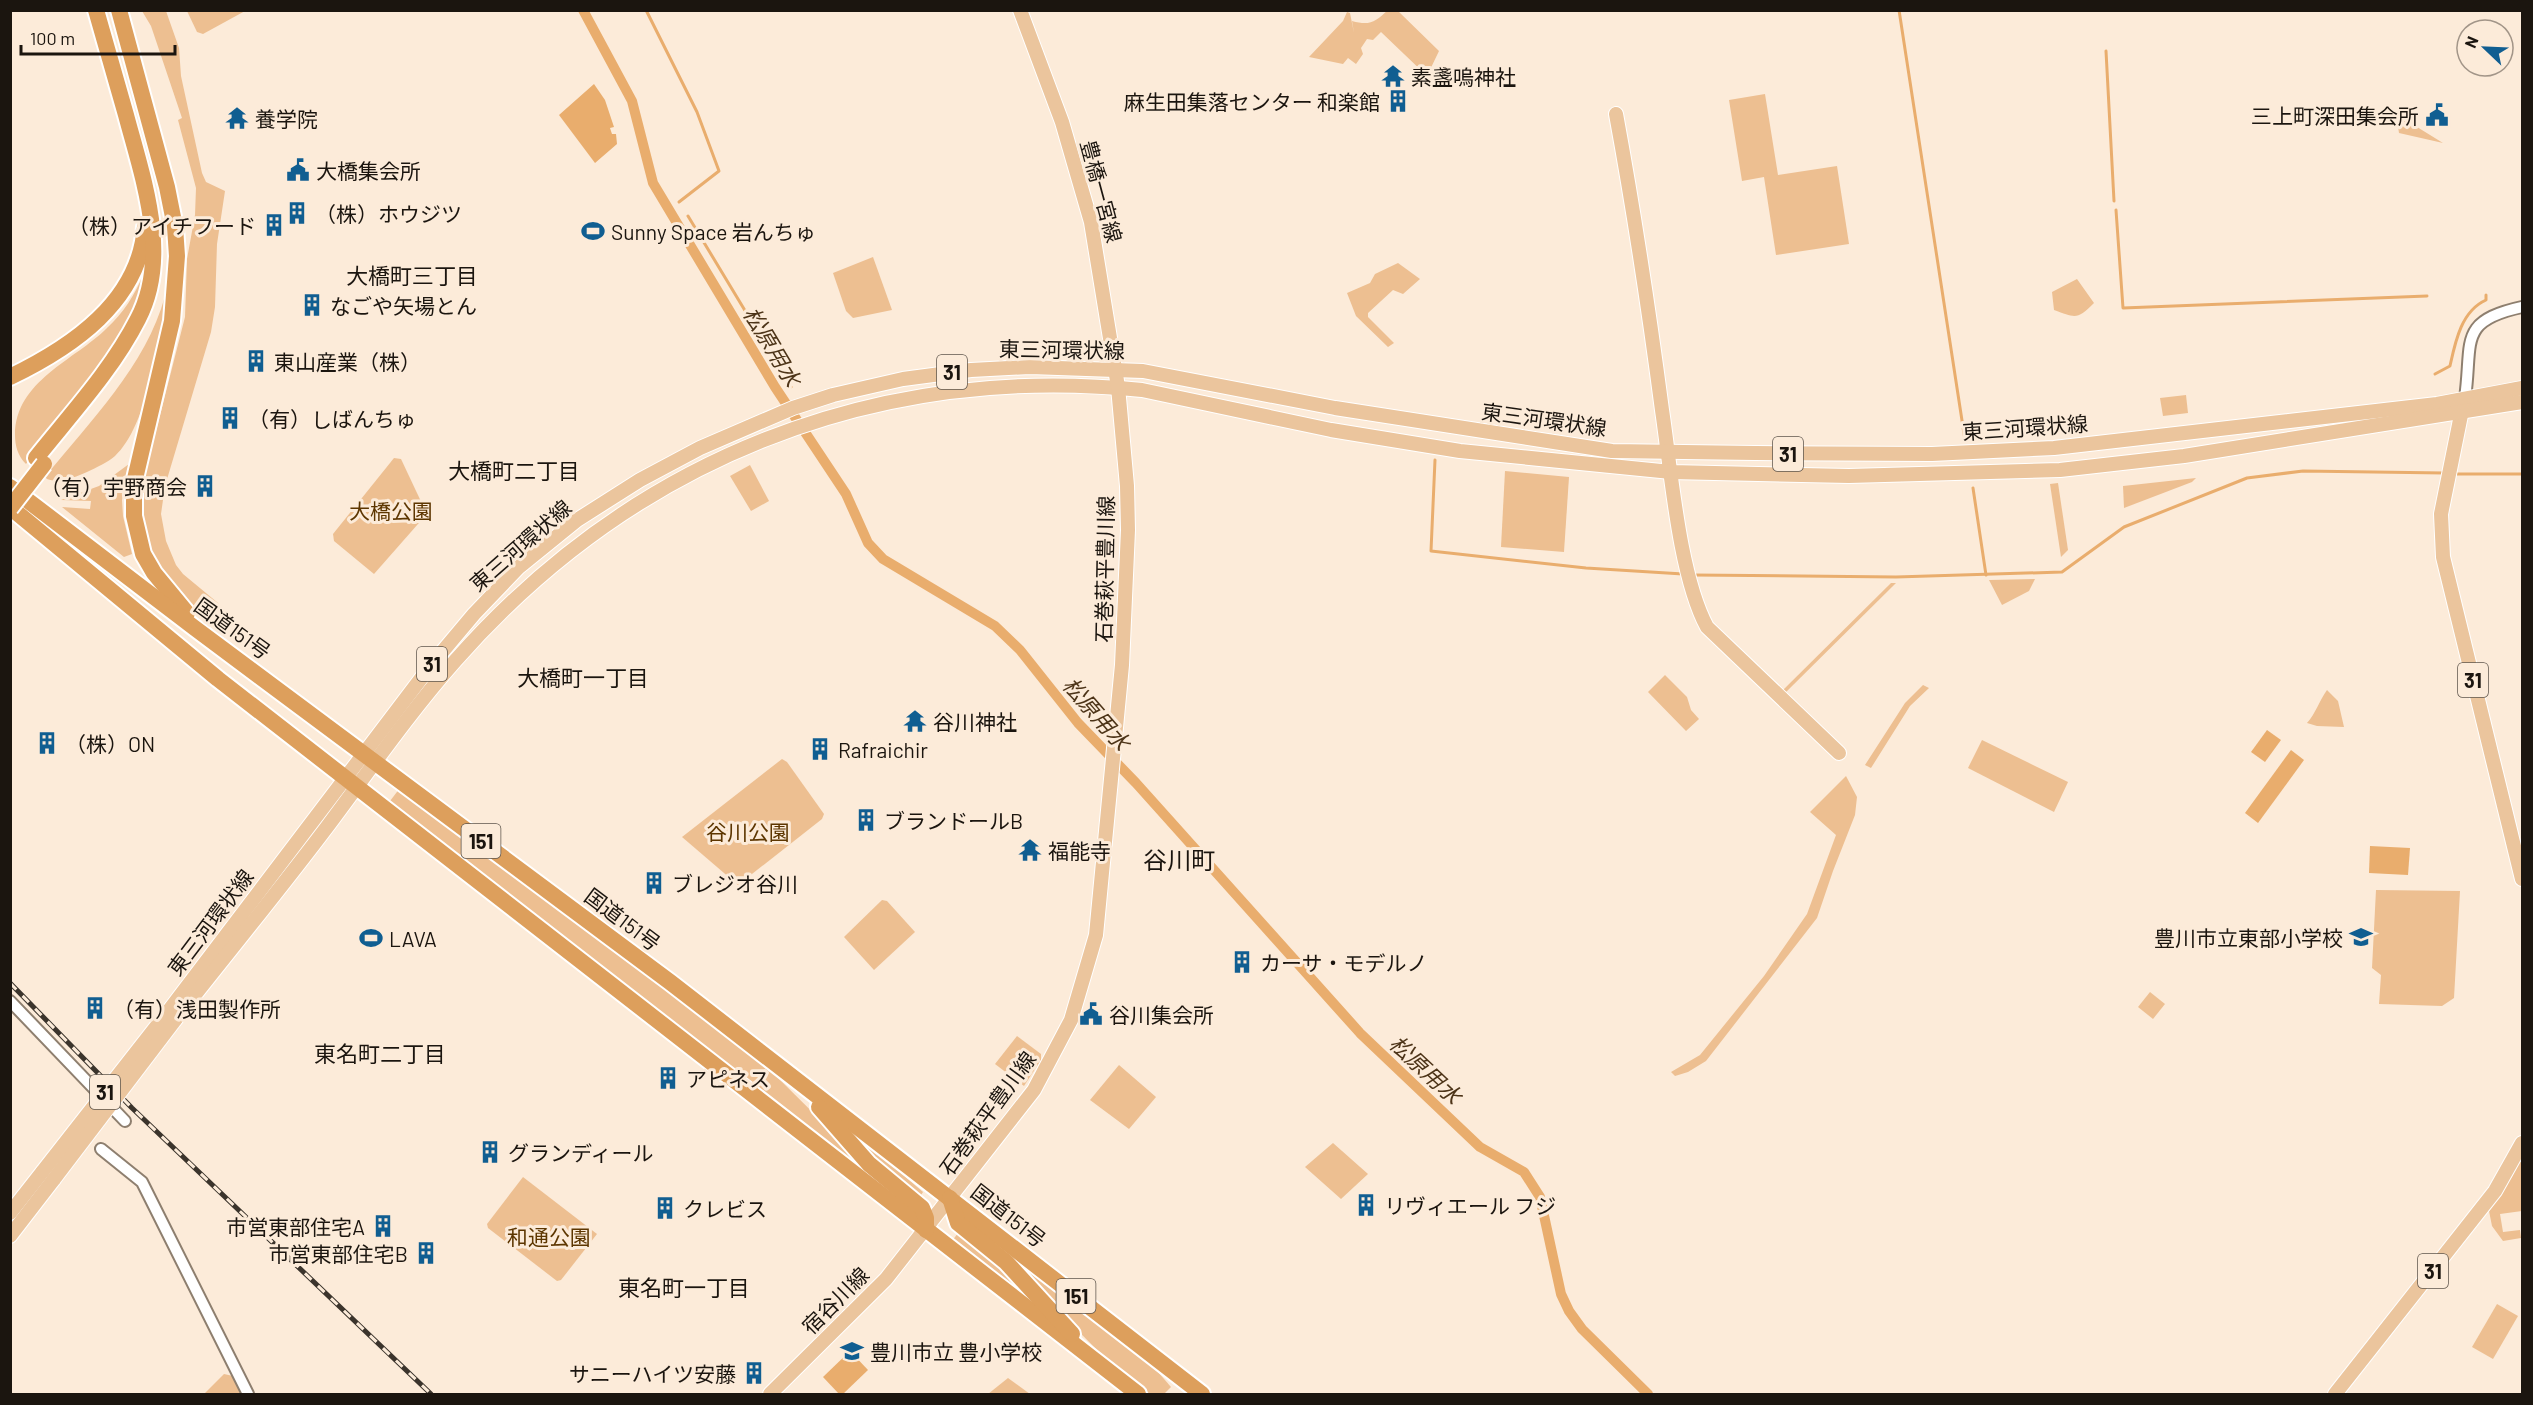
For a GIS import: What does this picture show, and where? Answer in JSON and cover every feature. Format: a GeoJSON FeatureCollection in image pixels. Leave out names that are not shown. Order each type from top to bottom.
{"type":"FeatureCollection","features":[{"type":"Feature","properties":{"kind":"highway"},"geometry":{"type":"LineString","coordinates":[[85,10],[103,33]]}},
{"type":"Feature","properties":{"kind":"highway"},"geometry":{"type":"LineString","coordinates":[[10,508],[138,319],[145,304],[151,274],[153,240],[144,180],[96,10]]}},
{"type":"Feature","properties":{"kind":"highway"},"geometry":{"type":"LineString","coordinates":[[119,12],[176,227],[176,298],[133,500],[137,535],[143,554],[154,573],[193,619],[196,629]]}},
{"type":"Feature","properties":{"kind":"highway"},"geometry":{"type":"LineString","coordinates":[[10,489],[40,461],[113,374],[144,329],[161,270],[166,187]]}},
{"type":"Feature","properties":{"kind":"highway"},"geometry":{"type":"LineString","coordinates":[[10,378],[52,355],[84,333],[107,310],[133,271],[144,237],[147,202]]}},
{"type":"Feature","properties":{"kind":"highway","name":"国道151号"},"geometry":{"type":"LineString","coordinates":[[10,489],[772,1060],[1202,1395]]}},
{"type":"Feature","properties":{"kind":"highway","name":"151"},"geometry":{"type":"LineString","coordinates":[[10,508],[350,782],[1138,1395]]}},
{"type":"Feature","properties":{"kind":"highway"},"geometry":{"type":"LineString","coordinates":[[10,522],[147,620]]}},
{"type":"Feature","properties":{"kind":"highway"},"geometry":{"type":"LineString","coordinates":[[772,1060],[819,1107],[869,1164],[921,1208],[926,1218],[926,1230]]}},
{"type":"Feature","properties":{"kind":"highway"},"geometry":{"type":"LineString","coordinates":[[950,1198],[958,1223],[1006,1262],[1108,1372]]}},
{"type":"Feature","properties":{"kind":"main road","name":"豊橋一宮線"},"geometry":{"type":"LineString","coordinates":[[1020,10],[1062,122],[1091,222],[1118,387]]}},
{"type":"Feature","properties":{"kind":"main road"},"geometry":{"type":"LineString","coordinates":[[1616,114],[1645,279],[1684,553],[1707,627],[1839,753]]}},
{"type":"Feature","properties":{"kind":"main road","name":"東三河環状線"},"geometry":{"type":"LineString","coordinates":[[10,1236],[48,1175],[369,757],[474,614],[519,567],[577,520],[640,480],[700,448],[788,410],[833,395],[903,379],[971,370],[1030,366],[1143,371],[1335,408],[1612,451],[1932,454],[2055,448],[2437,404],[2523,388]]}},
{"type":"Feature","properties":{"kind":"main road","name":"東三河環状線"},"geometry":{"type":"LineString","coordinates":[[369,757],[454,662],[532,584],[612,520],[716,460],[799,425],[872,405],[934,395],[1028,386],[1118,387],[1142,390],[1331,430],[1460,451],[1671,472],[1849,476],[2060,470],[2184,456],[2523,402]]}},
{"type":"Feature","properties":{"kind":"main road","name":"石巻萩平豊川線"},"geometry":{"type":"LineString","coordinates":[[926,1230],[1034,1090],[1071,1020],[1096,935],[1123,654],[1128,530],[1118,387]]}},
{"type":"Feature","properties":{"kind":"main road","name":"31"},"geometry":{"type":"LineString","coordinates":[[2465,398],[2441,514],[2443,557],[2523,879]]}},
{"type":"Feature","properties":{"kind":"main road","name":"31"},"geometry":{"type":"LineString","coordinates":[[2335,1395],[2495,1191],[2523,1143]]}},
{"type":"Feature","properties":{"kind":"main road","name":"東三河環状線"},"geometry":{"type":"LineString","coordinates":[[10,1213],[48,1175]]}},
{"type":"Feature","properties":{"kind":"main road","name":"宿谷川線"},"geometry":{"type":"LineString","coordinates":[[770,1395],[886,1279],[926,1230]]}},
{"type":"Feature","properties":{"kind":"street"},"geometry":{"type":"LineString","coordinates":[[2465,398],[2469,348],[2476,329],[2488,316],[2523,307]]}},
{"type":"Feature","properties":{"kind":"street"},"geometry":{"type":"LineString","coordinates":[[10,1001],[125,1121]]}},
{"type":"Feature","properties":{"kind":"street"},"geometry":{"type":"LineString","coordinates":[[101,1149],[142,1182],[248,1395]]}},
{"type":"Feature","properties":{"kind":"green space"},"geometry":{"type":"Polygon","coordinates":[[[1388,10],[1398,11],[1439,51],[1427,76],[1381,32],[1373,40],[1367,39],[1361,48],[1363,54],[1356,64],[1348,58],[1343,64],[1309,57],[1343,21],[1347,12],[1350,13],[1354,33],[1352,21],[1372,22],[1388,10]]]}},
{"type":"Feature","properties":{"kind":"green space"},"geometry":{"type":"Polygon","coordinates":[[[142,11],[166,11],[179,48],[181,76],[202,173],[206,182],[225,191],[217,244],[215,307],[211,332],[165,486],[161,514],[166,541],[176,565],[183,574],[218,603],[222,611],[216,619],[196,610],[162,577],[142,531],[141,490],[185,317],[187,259],[195,215],[196,188],[178,120],[182,118],[151,26],[142,11]]]}},
{"type":"Feature","properties":{"kind":"green space"},"geometry":{"type":"Polygon","coordinates":[[[187,11],[245,11],[203,34],[197,32],[187,11]]]}},
{"type":"Feature","properties":{"kind":"green space"},"geometry":{"type":"Polygon","coordinates":[[[1765,94],[1778,175],[1837,166],[1849,244],[1776,255],[1764,177],[1742,181],[1729,100],[1765,94]]]}},
{"type":"Feature","properties":{"kind":"green space"},"geometry":{"type":"Polygon","coordinates":[[[2396,114],[2443,143],[2399,133],[2396,114]]]}},
{"type":"Feature","properties":{"kind":"green space"},"geometry":{"type":"Polygon","coordinates":[[[873,257],[892,310],[853,318],[846,311],[833,273],[873,257]]]}},
{"type":"Feature","properties":{"kind":"green space"},"geometry":{"type":"Polygon","coordinates":[[[1398,263],[1420,279],[1403,294],[1393,290],[1368,313],[1368,317],[1394,343],[1388,347],[1356,316],[1347,293],[1370,283],[1375,274],[1398,263]]]}},
{"type":"Feature","properties":{"kind":"green space"},"geometry":{"type":"Polygon","coordinates":[[[143,275],[146,275],[128,327],[26,464],[18,451],[15,435],[18,416],[25,400],[49,373],[94,340],[113,322],[128,303],[143,275]]]}},
{"type":"Feature","properties":{"kind":"green space"},"geometry":{"type":"Polygon","coordinates":[[[2077,279],[2094,303],[2076,316],[2054,310],[2052,292],[2077,279]]]}},
{"type":"Feature","properties":{"kind":"green space"},"geometry":{"type":"Polygon","coordinates":[[[165,296],[168,297],[144,404],[126,443],[115,456],[87,472],[62,480],[47,479],[45,477],[98,414],[131,369],[145,346],[165,296]]]}},
{"type":"Feature","properties":{"kind":"green space"},"geometry":{"type":"Polygon","coordinates":[[[2186,395],[2188,413],[2163,416],[2160,398],[2186,395]]]}},
{"type":"Feature","properties":{"kind":"green space","name":"大橋公園"},"geometry":{"type":"Polygon","coordinates":[[[394,458],[401,459],[425,510],[425,516],[374,574],[334,541],[333,534],[394,458]]]}},
{"type":"Feature","properties":{"kind":"green space"},"geometry":{"type":"Polygon","coordinates":[[[129,464],[122,500],[123,516],[132,554],[124,557],[62,507],[90,509],[91,501],[61,500],[99,486],[129,464]]]}},
{"type":"Feature","properties":{"kind":"green space"},"geometry":{"type":"Polygon","coordinates":[[[750,465],[769,501],[751,511],[730,476],[750,465]]]}},
{"type":"Feature","properties":{"kind":"green space"},"geometry":{"type":"Polygon","coordinates":[[[1505,471],[1569,477],[1564,552],[1501,547],[1505,471]]]}},
{"type":"Feature","properties":{"kind":"green space"},"geometry":{"type":"Polygon","coordinates":[[[2196,478],[2192,482],[2124,508],[2123,486],[2196,478]]]}},
{"type":"Feature","properties":{"kind":"green space"},"geometry":{"type":"Polygon","coordinates":[[[2058,483],[2068,550],[2061,557],[2050,484],[2058,483]]]}},
{"type":"Feature","properties":{"kind":"green space"},"geometry":{"type":"Polygon","coordinates":[[[2035,579],[2029,591],[2002,605],[1989,580],[2035,579]]]}},
{"type":"Feature","properties":{"kind":"green space"},"geometry":{"type":"Polygon","coordinates":[[[1891,583],[1896,583],[1783,695],[1781,692],[1891,583]]]}},
{"type":"Feature","properties":{"kind":"green space"},"geometry":{"type":"Polygon","coordinates":[[[1665,675],[1687,697],[1691,710],[1699,719],[1686,731],[1648,692],[1665,675]]]}},
{"type":"Feature","properties":{"kind":"green space"},"geometry":{"type":"Polygon","coordinates":[[[1923,685],[1929,688],[1910,706],[1871,768],[1865,765],[1905,703],[1923,685]]]}},
{"type":"Feature","properties":{"kind":"green space"},"geometry":{"type":"Polygon","coordinates":[[[2327,690],[2338,701],[2344,727],[2317,726],[2307,723],[2327,690]]]}},
{"type":"Feature","properties":{"kind":"green space"},"geometry":{"type":"Polygon","coordinates":[[[1982,740],[2068,782],[2054,812],[1968,768],[1982,740]]]}},
{"type":"Feature","properties":{"kind":"green space","name":"谷川公園"},"geometry":{"type":"Polygon","coordinates":[[[782,759],[787,762],[824,814],[822,819],[738,885],[682,837],[782,759]]]}},
{"type":"Feature","properties":{"kind":"green space"},"geometry":{"type":"Polygon","coordinates":[[[1846,776],[1857,797],[1855,815],[1817,918],[1706,1061],[1688,1072],[1675,1076],[1671,1072],[1700,1055],[1764,976],[1807,914],[1836,835],[1810,812],[1846,776]]]}},
{"type":"Feature","properties":{"kind":"green space"},"geometry":{"type":"Polygon","coordinates":[[[400,788],[758,1058],[911,1210],[476,872],[390,801],[400,788]]]}},
{"type":"Feature","properties":{"kind":"green space"},"geometry":{"type":"Polygon","coordinates":[[[2376,890],[2460,891],[2454,998],[2442,1006],[2379,1004],[2381,975],[2372,968],[2376,890]]]}},
{"type":"Feature","properties":{"kind":"green space"},"geometry":{"type":"Polygon","coordinates":[[[882,900],[887,901],[915,932],[874,970],[844,937],[882,900]]]}},
{"type":"Feature","properties":{"kind":"green space"},"geometry":{"type":"Polygon","coordinates":[[[2150,992],[2165,1004],[2153,1019],[2138,1007],[2150,992]]]}},
{"type":"Feature","properties":{"kind":"green space"},"geometry":{"type":"Polygon","coordinates":[[[1017,1036],[1041,1054],[1041,1060],[1024,1086],[995,1064],[1017,1036]]]}},
{"type":"Feature","properties":{"kind":"green space"},"geometry":{"type":"Polygon","coordinates":[[[1119,1065],[1156,1097],[1129,1129],[1090,1100],[1119,1065]]]}},
{"type":"Feature","properties":{"kind":"green space"},"geometry":{"type":"Polygon","coordinates":[[[843,1127],[859,1137],[923,1192],[918,1200],[887,1176],[843,1127]]]}},
{"type":"Feature","properties":{"kind":"green space"},"geometry":{"type":"Polygon","coordinates":[[[1333,1143],[1368,1174],[1341,1199],[1305,1167],[1333,1143]]]}},
{"type":"Feature","properties":{"kind":"green space"},"geometry":{"type":"Polygon","coordinates":[[[2522,1159],[2522,1211],[2500,1214],[2503,1232],[2520,1230],[2521,1238],[2503,1241],[2492,1226],[2489,1211],[2522,1159]]]}},
{"type":"Feature","properties":{"kind":"green space","name":"和通公園"},"geometry":{"type":"Polygon","coordinates":[[[523,1177],[597,1234],[561,1280],[557,1281],[488,1228],[487,1224],[523,1177]]]}},
{"type":"Feature","properties":{"kind":"green space"},"geometry":{"type":"Polygon","coordinates":[[[968,1220],[1105,1327],[1158,1372],[1171,1387],[1164,1394],[1150,1394],[1107,1360],[968,1220]]]}},
{"type":"Feature","properties":{"kind":"green space"},"geometry":{"type":"Polygon","coordinates":[[[961,1229],[1035,1302],[952,1241],[961,1229]]]}},
{"type":"Feature","properties":{"kind":"green space"},"geometry":{"type":"Polygon","coordinates":[[[2497,1304],[2518,1316],[2493,1359],[2472,1347],[2497,1304]]]}},
{"type":"Feature","properties":{"kind":"green space"},"geometry":{"type":"Polygon","coordinates":[[[224,1374],[233,1376],[243,1394],[204,1394],[224,1374]]]}},
{"type":"Feature","properties":{"kind":"green space"},"geometry":{"type":"Polygon","coordinates":[[[1008,1378],[1030,1394],[988,1394],[1008,1378]]]}},
{"type":"Feature","properties":{"kind":"shaded area"},"geometry":{"type":"Polygon","coordinates":[[[594,84],[605,100],[614,127],[610,128],[612,134],[616,134],[617,144],[595,163],[559,115],[594,84]]]}},
{"type":"Feature","properties":{"kind":"shaded area"},"geometry":{"type":"Polygon","coordinates":[[[2267,730],[2281,740],[2265,762],[2251,752],[2267,730]]]}},
{"type":"Feature","properties":{"kind":"shaded area"},"geometry":{"type":"Polygon","coordinates":[[[2291,750],[2304,760],[2258,823],[2245,813],[2291,750]]]}},
{"type":"Feature","properties":{"kind":"shaded area"},"geometry":{"type":"Polygon","coordinates":[[[2370,846],[2410,848],[2408,875],[2369,873],[2370,846]]]}},
{"type":"Feature","properties":{"kind":"shaded area"},"geometry":{"type":"Polygon","coordinates":[[[850,1351],[868,1370],[843,1394],[839,1394],[823,1377],[850,1351]]]}},
{"type":"Feature","properties":{"kind":"waterway","name":"松原用水"},"geometry":{"type":"LineString","coordinates":[[583,10],[632,101],[653,183],[775,387],[846,494],[868,543],[883,559],[995,626],[1020,650],[1078,723],[1136,783],[1360,1033],[1480,1147],[1524,1172],[1540,1197],[1561,1294],[1569,1311],[1582,1329],[1648,1394]]}},
{"type":"Feature","properties":{"kind":"waterway"},"geometry":{"type":"LineString","coordinates":[[646,10],[697,112],[719,171],[679,202]]}},
{"type":"Feature","properties":{"kind":"waterway"},"geometry":{"type":"LineString","coordinates":[[1899,10],[1965,440]]}},
{"type":"Feature","properties":{"kind":"waterway"},"geometry":{"type":"LineString","coordinates":[[2106,51],[2114,201]]}},
{"type":"Feature","properties":{"kind":"waterway"},"geometry":{"type":"LineString","coordinates":[[2116,210],[2123,308],[2427,296]]}},
{"type":"Feature","properties":{"kind":"waterway"},"geometry":{"type":"LineString","coordinates":[[688,216],[791,387]]}},
{"type":"Feature","properties":{"kind":"waterway"},"geometry":{"type":"LineString","coordinates":[[2435,374],[2450,366],[2460,328],[2477,305],[2486,300],[2486,295]]}},
{"type":"Feature","properties":{"kind":"waterway"},"geometry":{"type":"LineString","coordinates":[[1435,460],[1431,551],[1586,568],[1683,574]]}},
{"type":"Feature","properties":{"kind":"waterway"},"geometry":{"type":"LineString","coordinates":[[1693,575],[1896,577],[2062,572],[2124,527],[2247,478],[2303,471],[2444,473]]}},
{"type":"Feature","properties":{"kind":"waterway"},"geometry":{"type":"LineString","coordinates":[[2454,474],[2522,474]]}},
{"type":"Feature","properties":{"kind":"waterway"},"geometry":{"type":"LineString","coordinates":[[1973,488],[1986,575]]}},
{"type":"Feature","properties":{"kind":"railway"},"geometry":{"type":"LineString","coordinates":[[10,983],[132,1108],[431,1394]]}},
{"type":"Feature","properties":{"kind":"place","name":"素盞嗚神社"},"geometry":{"type":"Point","coordinates":[1393,76]}},
{"type":"Feature","properties":{"kind":"place","name":"麻生田集落センター 和楽館"},"geometry":{"type":"Point","coordinates":[1398,101]}},
{"type":"Feature","properties":{"kind":"place","name":"三上町深田集会所"},"geometry":{"type":"Point","coordinates":[2437,115]}},
{"type":"Feature","properties":{"kind":"place","name":"養学院"},"geometry":{"type":"Point","coordinates":[237,118]}},
{"type":"Feature","properties":{"kind":"place","name":"大橋集会所"},"geometry":{"type":"Point","coordinates":[298,170]}},
{"type":"Feature","properties":{"kind":"place","name":"（株）ホウジツ"},"geometry":{"type":"Point","coordinates":[297,213]}},
{"type":"Feature","properties":{"kind":"place","name":"（株）アイチフード"},"geometry":{"type":"Point","coordinates":[274,225]}},
{"type":"Feature","properties":{"kind":"place","name":"Sunny Space 岩んちゅ"},"geometry":{"type":"Point","coordinates":[593,231]}},
{"type":"Feature","properties":{"kind":"place","name":"なごや矢場とん"},"geometry":{"type":"Point","coordinates":[312,305]}},
{"type":"Feature","properties":{"kind":"place","name":"東山産業（株）"},"geometry":{"type":"Point","coordinates":[256,361]}},
{"type":"Feature","properties":{"kind":"place","name":"（有）しばんちゅ"},"geometry":{"type":"Point","coordinates":[230,418]}},
{"type":"Feature","properties":{"kind":"place","name":"（有）宇野商会"},"geometry":{"type":"Point","coordinates":[205,486]}},
{"type":"Feature","properties":{"kind":"place","name":"谷川神社"},"geometry":{"type":"Point","coordinates":[915,721]}},
{"type":"Feature","properties":{"kind":"place","name":"（株）ON"},"geometry":{"type":"Point","coordinates":[47,743]}},
{"type":"Feature","properties":{"kind":"place","name":"Rafraichir"},"geometry":{"type":"Point","coordinates":[820,749]}},
{"type":"Feature","properties":{"kind":"place","name":"ブランドールB"},"geometry":{"type":"Point","coordinates":[866,820]}},
{"type":"Feature","properties":{"kind":"place","name":"福能寺"},"geometry":{"type":"Point","coordinates":[1030,850]}},
{"type":"Feature","properties":{"kind":"place","name":"ブレジオ谷川"},"geometry":{"type":"Point","coordinates":[654,883]}},
{"type":"Feature","properties":{"kind":"place","name":"豊川市立東部小学校"},"geometry":{"type":"Point","coordinates":[2361,937]}},
{"type":"Feature","properties":{"kind":"place","name":"LAVA"},"geometry":{"type":"Point","coordinates":[371,938]}},
{"type":"Feature","properties":{"kind":"place","name":"カーサ・モデルノ"},"geometry":{"type":"Point","coordinates":[1242,962]}},
{"type":"Feature","properties":{"kind":"place","name":"（有）浅田製作所"},"geometry":{"type":"Point","coordinates":[95,1008]}},
{"type":"Feature","properties":{"kind":"place","name":"谷川集会所"},"geometry":{"type":"Point","coordinates":[1091,1014]}},
{"type":"Feature","properties":{"kind":"place","name":"アピネス"},"geometry":{"type":"Point","coordinates":[668,1078]}},
{"type":"Feature","properties":{"kind":"place","name":"グランディール"},"geometry":{"type":"Point","coordinates":[490,1152]}},
{"type":"Feature","properties":{"kind":"place","name":"リヴィエール フジ"},"geometry":{"type":"Point","coordinates":[1366,1205]}},
{"type":"Feature","properties":{"kind":"place","name":"クレビス"},"geometry":{"type":"Point","coordinates":[665,1208]}},
{"type":"Feature","properties":{"kind":"place","name":"市営東部住宅A"},"geometry":{"type":"Point","coordinates":[383,1226]}},
{"type":"Feature","properties":{"kind":"place","name":"市営東部住宅B"},"geometry":{"type":"Point","coordinates":[426,1253]}},
{"type":"Feature","properties":{"kind":"place","name":"豊川市立 豊小学校"},"geometry":{"type":"Point","coordinates":[852,1351]}},
{"type":"Feature","properties":{"kind":"place","name":"サニーハイツ安藤"},"geometry":{"type":"Point","coordinates":[754,1373]}},
{"type":"Feature","properties":{"kind":"district","name":"大橋町三丁目"},"geometry":{"type":"Point","coordinates":[412,275]}},
{"type":"Feature","properties":{"kind":"district","name":"大橋町二丁目"},"geometry":{"type":"Point","coordinates":[514,470]}},
{"type":"Feature","properties":{"kind":"district","name":"大橋町一丁目"},"geometry":{"type":"Point","coordinates":[583,677]}},
{"type":"Feature","properties":{"kind":"district","name":"谷川町"},"geometry":{"type":"Point","coordinates":[1179,859]}},
{"type":"Feature","properties":{"kind":"district","name":"東名町二丁目"},"geometry":{"type":"Point","coordinates":[380,1053]}},
{"type":"Feature","properties":{"kind":"district","name":"東名町一丁目"},"geometry":{"type":"Point","coordinates":[684,1287]}}]}
